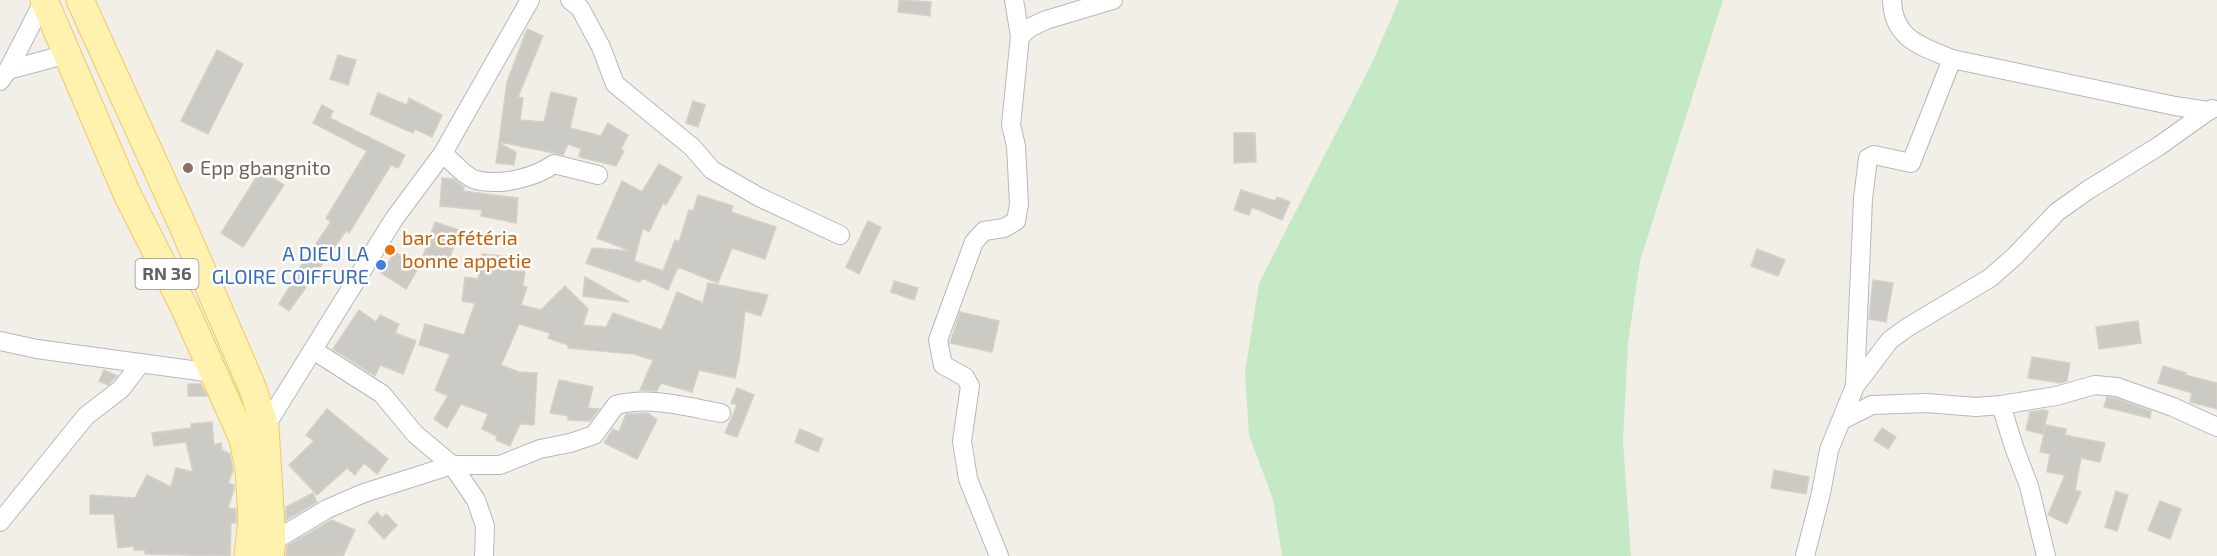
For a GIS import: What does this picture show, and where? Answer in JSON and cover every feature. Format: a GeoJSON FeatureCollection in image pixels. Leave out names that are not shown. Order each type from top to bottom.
{"type":"FeatureCollection","features":[{"type":"Feature","properties":{"kind":"main road","name":"RN 36"},"geometry":{"type":"LineString","coordinates":[[80,0],[200,264],[243,364],[265,427],[271,549]]}},
{"type":"Feature","properties":{"kind":"main road","name":"RN 36"},"geometry":{"type":"LineString","coordinates":[[42,4],[68,54],[127,194],[185,309],[243,440],[249,469],[252,519],[248,556]]}},
{"type":"Feature","properties":{"kind":"street"},"geometry":{"type":"LineString","coordinates":[[4,75],[42,4],[24,0]]}},
{"type":"Feature","properties":{"kind":"street"},"geometry":{"type":"LineString","coordinates":[[265,427],[394,219],[442,153],[531,0]]}},
{"type":"Feature","properties":{"kind":"street"},"geometry":{"type":"LineString","coordinates":[[570,0],[580,8],[596,37],[615,84],[692,147],[712,170],[759,197],[840,235]]}},
{"type":"Feature","properties":{"kind":"street"},"geometry":{"type":"LineString","coordinates":[[999,556],[968,479],[962,441],[970,386],[965,377],[944,365],[938,340],[974,242],[984,231],[1004,228],[1016,221],[1019,204],[1017,157],[1011,125],[1020,36],[1014,0]]}},
{"type":"Feature","properties":{"kind":"street"},"geometry":{"type":"LineString","coordinates":[[1020,36],[1031,27],[1046,20],[1113,0]]}},
{"type":"Feature","properties":{"kind":"street"},"geometry":{"type":"LineString","coordinates":[[1892,0],[1892,14],[1899,29],[1921,46],[1952,58],[2175,106],[2213,109]]}},
{"type":"Feature","properties":{"kind":"street"},"geometry":{"type":"LineString","coordinates":[[4,75],[68,54]]}},
{"type":"Feature","properties":{"kind":"street"},"geometry":{"type":"LineString","coordinates":[[1855,386],[1863,199],[1868,158],[1874,155],[1911,163],[1952,58]]}},
{"type":"Feature","properties":{"kind":"street"},"geometry":{"type":"LineString","coordinates":[[1805,556],[1829,450],[1855,386],[1890,340],[1990,278],[2015,256],[2057,212],[2213,109]]}},
{"type":"Feature","properties":{"kind":"street"},"geometry":{"type":"LineString","coordinates":[[442,153],[474,180],[496,181],[525,177],[541,172],[554,164],[598,174]]}},
{"type":"Feature","properties":{"kind":"street"},"geometry":{"type":"LineString","coordinates":[[0,341],[213,374]]}},
{"type":"Feature","properties":{"kind":"street"},"geometry":{"type":"LineString","coordinates":[[313,350],[382,394],[415,435],[452,465],[476,500],[484,526],[484,556]]}},
{"type":"Feature","properties":{"kind":"street"},"geometry":{"type":"LineString","coordinates":[[0,522],[86,416],[121,389],[141,363]]}},
{"type":"Feature","properties":{"kind":"street"},"geometry":{"type":"LineString","coordinates":[[1842,420],[1872,405],[1926,403],[2001,405],[2056,396],[2096,385],[2117,387],[2173,407],[2217,427]]}},
{"type":"Feature","properties":{"kind":"street"},"geometry":{"type":"LineString","coordinates":[[271,549],[327,509],[364,493],[452,465],[500,465],[540,449],[594,435],[616,405],[630,401],[655,402],[721,412]]}},
{"type":"Feature","properties":{"kind":"street"},"geometry":{"type":"LineString","coordinates":[[2001,405],[2013,447],[2029,486],[2046,556]]}},
{"type":"Feature","properties":{"kind":"green space"},"geometry":{"type":"Polygon","coordinates":[[[1399,0],[1723,0],[1640,261],[1628,343],[1623,441],[1631,556],[1282,556],[1273,499],[1249,435],[1245,373],[1259,283],[1372,63],[1399,0]]]}},
{"type":"Feature","properties":{"kind":"building"},"geometry":{"type":"Polygon","coordinates":[[[899,0],[931,2],[930,16],[898,12],[899,0]]]}},
{"type":"Feature","properties":{"kind":"building"},"geometry":{"type":"Polygon","coordinates":[[[527,29],[543,36],[518,97],[523,98],[520,120],[544,122],[551,92],[577,98],[570,128],[601,136],[608,123],[628,135],[621,149],[624,151],[616,166],[579,157],[581,149],[568,144],[563,155],[499,142],[507,82],[527,29]]]}},
{"type":"Feature","properties":{"kind":"building"},"geometry":{"type":"Polygon","coordinates":[[[217,50],[243,64],[208,134],[181,121],[217,50]]]}},
{"type":"Feature","properties":{"kind":"building"},"geometry":{"type":"Polygon","coordinates":[[[338,55],[356,60],[348,85],[330,79],[338,55]]]}},
{"type":"Feature","properties":{"kind":"building"},"geometry":{"type":"Polygon","coordinates":[[[378,93],[407,105],[409,98],[442,115],[432,137],[415,129],[413,133],[370,114],[378,93]]]}},
{"type":"Feature","properties":{"kind":"building"},"geometry":{"type":"Polygon","coordinates":[[[693,101],[705,105],[698,127],[686,123],[693,101]]]}},
{"type":"Feature","properties":{"kind":"building"},"geometry":{"type":"Polygon","coordinates":[[[322,105],[333,111],[330,118],[405,155],[398,168],[391,165],[349,233],[346,231],[289,311],[279,304],[294,280],[292,279],[331,222],[326,218],[367,151],[313,123],[322,105]]]}},
{"type":"Feature","properties":{"kind":"building"},"geometry":{"type":"Polygon","coordinates":[[[1234,133],[1255,133],[1256,162],[1234,163],[1234,133]]]}},
{"type":"Feature","properties":{"kind":"building"},"geometry":{"type":"Polygon","coordinates":[[[499,143],[516,152],[514,165],[496,163],[499,143]]]}},
{"type":"Feature","properties":{"kind":"building"},"geometry":{"type":"Polygon","coordinates":[[[659,164],[682,177],[666,205],[663,203],[649,232],[643,228],[634,261],[663,271],[675,240],[679,242],[689,210],[693,211],[698,195],[733,206],[731,212],[776,227],[765,259],[732,248],[718,283],[678,267],[668,290],[642,278],[640,282],[586,263],[592,248],[631,251],[597,238],[622,181],[642,192],[659,164]]]}},
{"type":"Feature","properties":{"kind":"building"},"geometry":{"type":"Polygon","coordinates":[[[261,170],[284,185],[243,247],[221,233],[261,170]]]}},
{"type":"Feature","properties":{"kind":"building"},"geometry":{"type":"Polygon","coordinates":[[[442,178],[454,179],[464,187],[463,191],[518,198],[516,223],[481,216],[482,210],[440,206],[442,178]]]}},
{"type":"Feature","properties":{"kind":"building"},"geometry":{"type":"Polygon","coordinates":[[[1241,190],[1275,201],[1277,197],[1290,202],[1282,220],[1252,207],[1249,215],[1234,210],[1241,190]]]}},
{"type":"Feature","properties":{"kind":"building"},"geometry":{"type":"Polygon","coordinates":[[[868,221],[881,227],[859,274],[846,267],[868,221]]]}},
{"type":"Feature","properties":{"kind":"building"},"geometry":{"type":"Polygon","coordinates":[[[435,222],[459,230],[446,270],[421,262],[435,222]]]}},
{"type":"Feature","properties":{"kind":"building"},"geometry":{"type":"Polygon","coordinates":[[[1757,249],[1785,260],[1778,276],[1751,266],[1757,249]]]}},
{"type":"Feature","properties":{"kind":"building"},"geometry":{"type":"Polygon","coordinates":[[[395,252],[419,267],[406,289],[381,273],[395,252]]]}},
{"type":"Feature","properties":{"kind":"building"},"geometry":{"type":"Polygon","coordinates":[[[482,254],[512,257],[511,269],[525,272],[523,286],[527,287],[521,305],[541,310],[565,286],[588,309],[583,325],[606,327],[613,313],[662,330],[677,292],[703,303],[708,283],[768,295],[761,316],[745,311],[735,378],[699,370],[692,392],[661,383],[657,391],[640,390],[653,360],[634,354],[568,348],[568,345],[548,338],[550,333],[519,324],[501,365],[519,372],[537,373],[534,425],[520,424],[510,446],[496,440],[497,436],[482,429],[488,414],[461,404],[447,428],[434,419],[448,396],[435,390],[450,354],[419,345],[425,324],[464,335],[475,303],[462,301],[465,277],[478,279],[482,254]]]}},
{"type":"Feature","properties":{"kind":"building"},"geometry":{"type":"Polygon","coordinates":[[[585,277],[629,302],[583,296],[585,277]]]}},
{"type":"Feature","properties":{"kind":"building"},"geometry":{"type":"Polygon","coordinates":[[[1873,280],[1893,283],[1886,322],[1869,319],[1873,280]]]}},
{"type":"Feature","properties":{"kind":"building"},"geometry":{"type":"Polygon","coordinates":[[[894,281],[918,288],[914,300],[891,292],[894,281]]]}},
{"type":"Feature","properties":{"kind":"building"},"geometry":{"type":"Polygon","coordinates":[[[359,310],[376,322],[380,315],[399,324],[395,333],[416,341],[403,374],[380,365],[375,376],[333,349],[359,310]]]}},
{"type":"Feature","properties":{"kind":"building"},"geometry":{"type":"Polygon","coordinates":[[[960,312],[999,321],[992,352],[950,343],[960,312]]]}},
{"type":"Feature","properties":{"kind":"building"},"geometry":{"type":"Polygon","coordinates":[[[2138,321],[2141,343],[2099,349],[2096,327],[2138,321]]]}},
{"type":"Feature","properties":{"kind":"building"},"geometry":{"type":"Polygon","coordinates":[[[2032,357],[2070,363],[2067,381],[2061,383],[2028,378],[2032,357]]]}},
{"type":"Feature","properties":{"kind":"building"},"geometry":{"type":"Polygon","coordinates":[[[2163,366],[2186,373],[2185,375],[2217,383],[2217,409],[2190,402],[2192,393],[2158,383],[2163,366]]]}},
{"type":"Feature","properties":{"kind":"building"},"geometry":{"type":"Polygon","coordinates":[[[104,370],[117,376],[108,385],[99,381],[104,370]]]}},
{"type":"Feature","properties":{"kind":"building"},"geometry":{"type":"Polygon","coordinates":[[[559,380],[593,387],[588,408],[599,409],[590,421],[568,420],[568,416],[550,413],[559,380]]]}},
{"type":"Feature","properties":{"kind":"building"},"geometry":{"type":"Polygon","coordinates":[[[188,384],[201,384],[207,396],[188,396],[188,384]]]}},
{"type":"Feature","properties":{"kind":"building"},"geometry":{"type":"Polygon","coordinates":[[[737,388],[754,395],[737,437],[725,433],[737,405],[731,403],[737,388]]]}},
{"type":"Feature","properties":{"kind":"building"},"geometry":{"type":"Polygon","coordinates":[[[2107,397],[2151,411],[2150,418],[2104,407],[2107,397]]]}},
{"type":"Feature","properties":{"kind":"building"},"geometry":{"type":"Polygon","coordinates":[[[327,409],[388,459],[377,474],[364,463],[355,475],[347,468],[317,495],[289,465],[314,441],[306,435],[327,409]]]}},
{"type":"Feature","properties":{"kind":"building"},"geometry":{"type":"Polygon","coordinates":[[[2048,411],[2043,434],[2026,430],[2030,412],[2048,411]]]}},
{"type":"Feature","properties":{"kind":"building"},"geometry":{"type":"Polygon","coordinates":[[[648,413],[657,420],[637,459],[604,443],[613,429],[619,432],[626,414],[648,413]]]}},
{"type":"Feature","properties":{"kind":"building"},"geometry":{"type":"Polygon","coordinates":[[[212,422],[214,445],[221,443],[222,450],[230,454],[233,471],[228,483],[234,485],[234,489],[228,508],[236,509],[236,523],[231,523],[230,556],[145,554],[145,550],[134,550],[134,546],[118,548],[114,514],[90,514],[90,495],[135,498],[147,475],[171,487],[176,468],[193,472],[186,442],[154,446],[152,433],[191,428],[191,424],[212,422]]]}},
{"type":"Feature","properties":{"kind":"building"},"geometry":{"type":"Polygon","coordinates":[[[2046,425],[2066,429],[2065,435],[2105,443],[2100,462],[2081,458],[2075,490],[2081,492],[2067,524],[2048,515],[2065,475],[2047,472],[2050,454],[2040,452],[2046,425]]]}},
{"type":"Feature","properties":{"kind":"building"},"geometry":{"type":"Polygon","coordinates":[[[1882,428],[1896,437],[1888,449],[1874,440],[1882,428]]]}},
{"type":"Feature","properties":{"kind":"building"},"geometry":{"type":"Polygon","coordinates":[[[800,429],[823,439],[818,452],[795,442],[800,429]]]}},
{"type":"Feature","properties":{"kind":"building"},"geometry":{"type":"Polygon","coordinates":[[[1774,470],[1809,477],[1806,494],[1771,488],[1774,470]]]}},
{"type":"Feature","properties":{"kind":"building"},"geometry":{"type":"Polygon","coordinates":[[[2116,491],[2128,495],[2117,531],[2105,527],[2116,491]]]}},
{"type":"Feature","properties":{"kind":"building"},"geometry":{"type":"Polygon","coordinates":[[[313,493],[317,502],[286,520],[286,507],[313,493]]]}},
{"type":"Feature","properties":{"kind":"building"},"geometry":{"type":"Polygon","coordinates":[[[2160,501],[2181,509],[2170,539],[2148,530],[2160,501]]]}},
{"type":"Feature","properties":{"kind":"building"},"geometry":{"type":"Polygon","coordinates":[[[377,512],[382,518],[386,514],[397,525],[384,539],[368,522],[377,512]]]}},
{"type":"Feature","properties":{"kind":"building"},"geometry":{"type":"Polygon","coordinates":[[[331,520],[355,530],[343,556],[286,556],[287,546],[331,520]]]}},
{"type":"Feature","properties":{"kind":"place","name":"Epp gbangnito"},"geometry":{"type":"Point","coordinates":[188,168]}},
{"type":"Feature","properties":{"kind":"place","name":"bar cafétéria bonne appetie"},"geometry":{"type":"Point","coordinates":[390,250]}},
{"type":"Feature","properties":{"kind":"place","name":"A DIEU LA GLOIRE COIFFURE"},"geometry":{"type":"Point","coordinates":[381,265]}}]}
